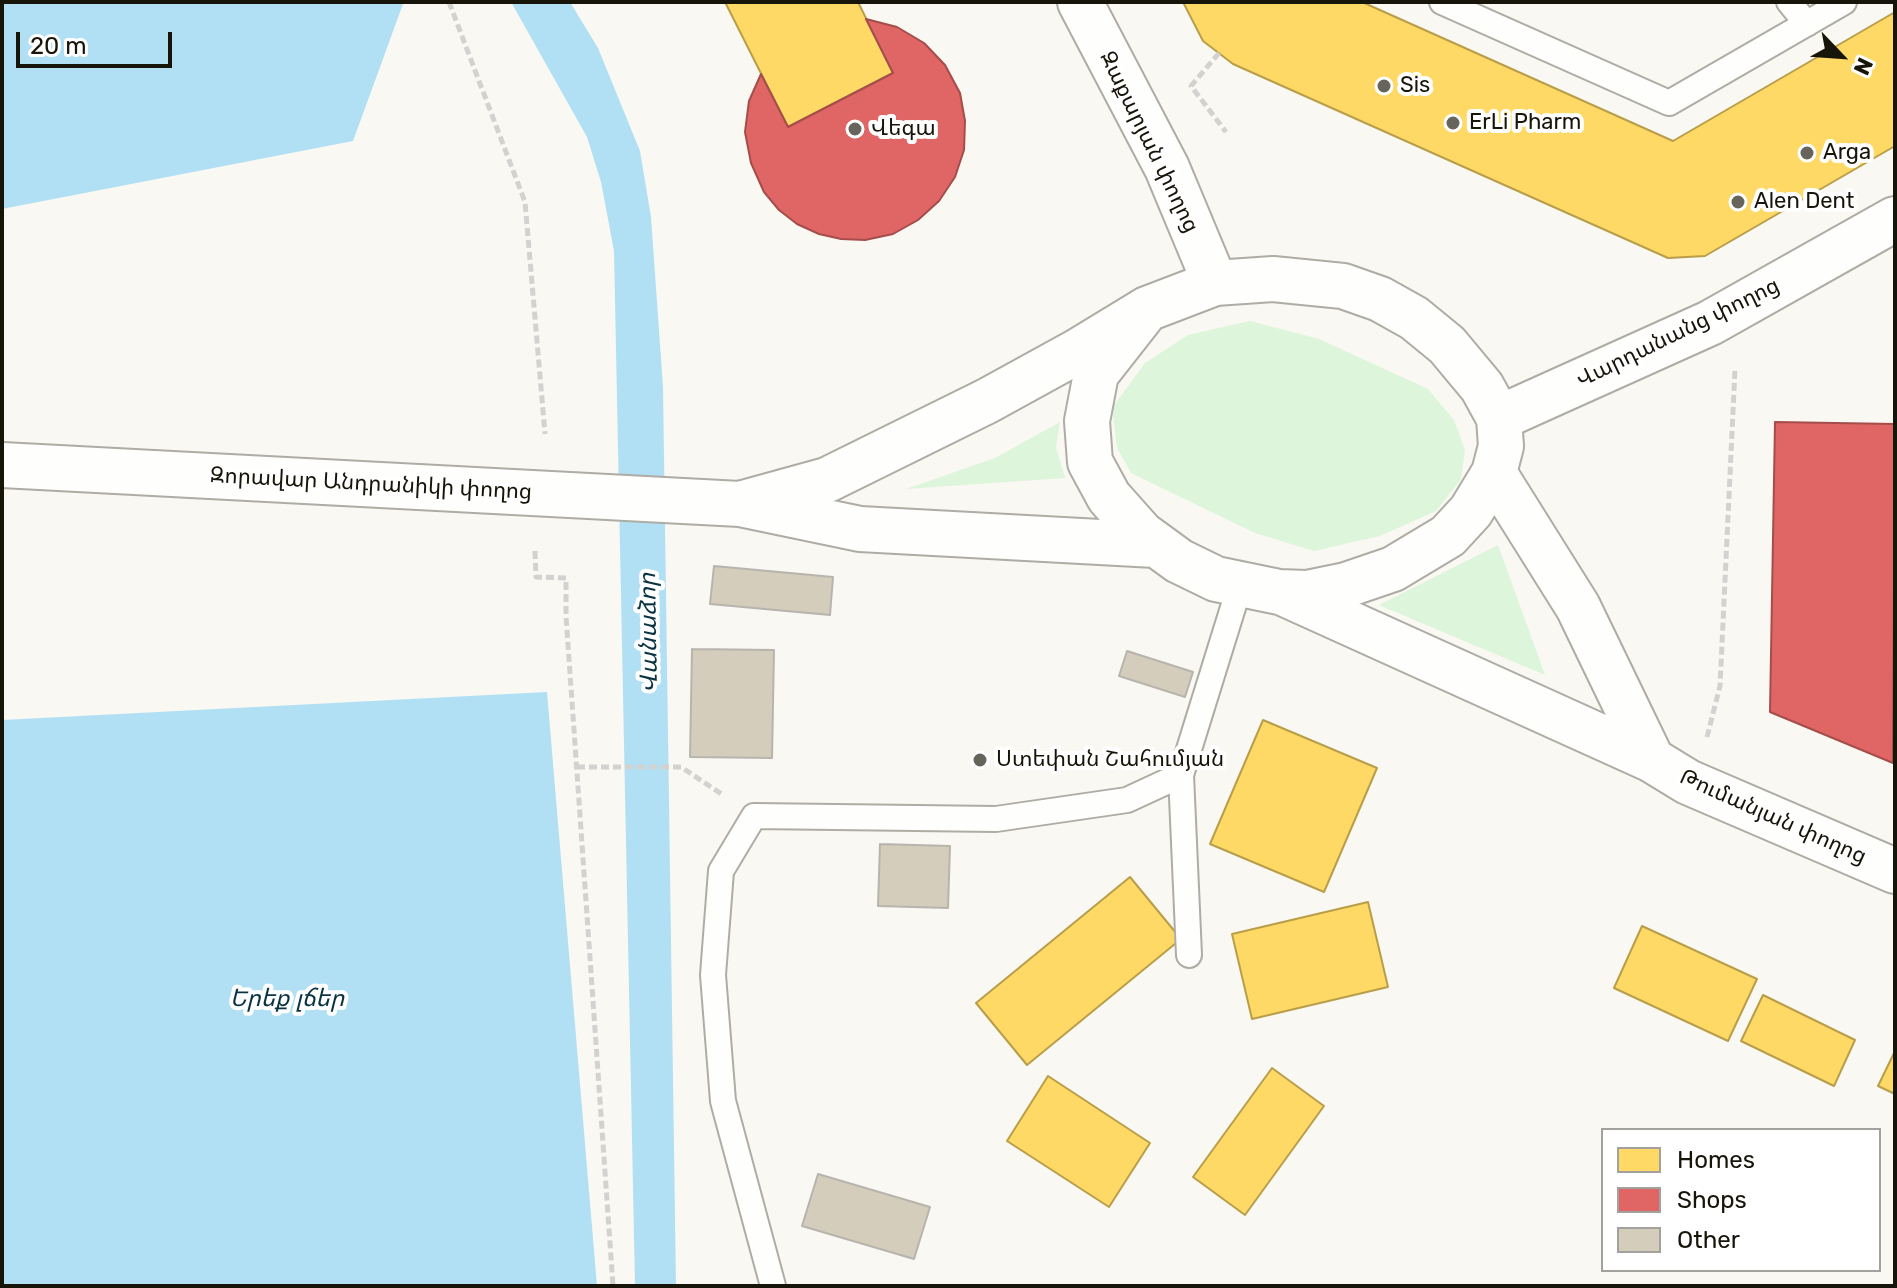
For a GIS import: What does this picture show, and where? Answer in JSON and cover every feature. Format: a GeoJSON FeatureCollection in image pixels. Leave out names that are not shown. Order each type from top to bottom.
{"type":"FeatureCollection","features":[{"type":"Feature","properties":{"kind":"main road","name":"Զաքարյան փողոց"},"geometry":{"type":"LineString","coordinates":[[1080,2],[1167,168],[1215,283]]}},
{"type":"Feature","properties":{"kind":"main road","name":"Վարդանանց փողոց"},"geometry":{"type":"LineString","coordinates":[[1499,418],[1710,323],[1895,219]]}},
{"type":"Feature","properties":{"kind":"main road"},"geometry":{"type":"LineString","coordinates":[[740,504],[827,480],[1026,380],[1147,309],[1215,283],[1273,279],[1343,286],[1380,299],[1414,318],[1447,345],[1482,387],[1499,418],[1501,446],[1494,473],[1471,511],[1448,536],[1393,569],[1346,585],[1307,593],[1216,579],[1155,545],[1109,497],[1090,462],[1087,421],[1096,374],[1147,309]]}},
{"type":"Feature","properties":{"kind":"main road","name":"Զորավար Անդրանիկի փողոց"},"geometry":{"type":"LineString","coordinates":[[2,465],[740,504]]}},
{"type":"Feature","properties":{"kind":"main road"},"geometry":{"type":"LineString","coordinates":[[1494,473],[1578,607],[1652,760]]}},
{"type":"Feature","properties":{"kind":"main road"},"geometry":{"type":"LineString","coordinates":[[740,504],[860,529],[1155,545]]}},
{"type":"Feature","properties":{"kind":"main road","name":"Թումանյան փողոց"},"geometry":{"type":"LineString","coordinates":[[1260,588],[1652,760],[1688,782],[1895,871]]}},
{"type":"Feature","properties":{"kind":"lane"},"geometry":{"type":"LineString","coordinates":[[1442,2],[1669,103],[1844,2]]}},
{"type":"Feature","properties":{"kind":"lane"},"geometry":{"type":"LineString","coordinates":[[1789,2],[1807,24]]}},
{"type":"Feature","properties":{"kind":"lane"},"geometry":{"type":"LineString","coordinates":[[1189,955],[1181,775],[1260,588]]}},
{"type":"Feature","properties":{"kind":"lane"},"geometry":{"type":"LineString","coordinates":[[773,1286],[723,1101],[713,975],[721,871],[754,816],[996,819],[1127,800],[1181,775]]}},
{"type":"Feature","properties":{"kind":"path"},"geometry":{"type":"LineString","coordinates":[[449,2],[525,202],[545,434]]}},
{"type":"Feature","properties":{"kind":"path"},"geometry":{"type":"LineString","coordinates":[[1219,53],[1191,86],[1226,132]]}},
{"type":"Feature","properties":{"kind":"path"},"geometry":{"type":"LineString","coordinates":[[1707,738],[1720,686],[1735,369]]}},
{"type":"Feature","properties":{"kind":"path"},"geometry":{"type":"LineString","coordinates":[[535,551],[536,577],[566,578],[613,1286]]}},
{"type":"Feature","properties":{"kind":"path"},"geometry":{"type":"LineString","coordinates":[[577,767],[681,767],[754,816]]}},
{"type":"Feature","properties":{"kind":"green space"},"geometry":{"type":"Polygon","coordinates":[[[1250,321],[1319,339],[1428,389],[1454,420],[1465,450],[1461,479],[1436,511],[1380,536],[1314,551],[1255,533],[1131,473],[1117,448],[1112,408],[1145,363],[1188,335],[1250,321]]]}},
{"type":"Feature","properties":{"kind":"green space"},"geometry":{"type":"Polygon","coordinates":[[[1060,422],[1056,447],[1065,478],[906,489],[995,458],[1060,422]]]}},
{"type":"Feature","properties":{"kind":"green space"},"geometry":{"type":"Polygon","coordinates":[[[1498,545],[1545,675],[1379,605],[1498,545]]]}},
{"type":"Feature","properties":{"kind":"water"},"geometry":{"type":"Polygon","coordinates":[[[2,2],[403,4],[353,141],[2,209],[2,2]]]}},
{"type":"Feature","properties":{"kind":"water","name":"Վանաձոր"},"geometry":{"type":"Polygon","coordinates":[[[511,2],[570,2],[598,48],[640,151],[651,217],[663,387],[676,1286],[635,1286],[614,251],[601,182],[587,137],[511,2]]]}},
{"type":"Feature","properties":{"kind":"water","name":"Երեք լճեր"},"geometry":{"type":"Polygon","coordinates":[[[547,692],[597,1286],[2,1286],[2,720],[547,692]]]}},
{"type":"Feature","properties":{"kind":"building: Homes"},"geometry":{"type":"Polygon","coordinates":[[[725,2],[858,2],[893,73],[788,127],[725,2]]]}},
{"type":"Feature","properties":{"kind":"building: Homes"},"geometry":{"type":"Polygon","coordinates":[[[1183,2],[1362,2],[1673,141],[1895,12],[1895,146],[1705,256],[1668,258],[1233,64],[1203,41],[1183,2]]]}},
{"type":"Feature","properties":{"kind":"building: Homes"},"geometry":{"type":"Polygon","coordinates":[[[1263,720],[1377,768],[1324,892],[1210,844],[1263,720]]]}},
{"type":"Feature","properties":{"kind":"building: Homes"},"geometry":{"type":"Polygon","coordinates":[[[1130,877],[1181,939],[1027,1065],[976,1003],[1130,877]]]}},
{"type":"Feature","properties":{"kind":"building: Homes"},"geometry":{"type":"Polygon","coordinates":[[[1368,902],[1388,987],[1252,1019],[1232,934],[1368,902]]]}},
{"type":"Feature","properties":{"kind":"building: Homes"},"geometry":{"type":"Polygon","coordinates":[[[1642,926],[1757,979],[1728,1041],[1614,988],[1642,926]]]}},
{"type":"Feature","properties":{"kind":"building: Homes"},"geometry":{"type":"Polygon","coordinates":[[[1763,995],[1855,1040],[1834,1086],[1741,1041],[1763,995]]]}},
{"type":"Feature","properties":{"kind":"building: Homes"},"geometry":{"type":"Polygon","coordinates":[[[1895,1051],[1895,1094],[1878,1086],[1895,1051]]]}},
{"type":"Feature","properties":{"kind":"building: Homes"},"geometry":{"type":"Polygon","coordinates":[[[1272,1068],[1324,1106],[1245,1215],[1193,1177],[1272,1068]]]}},
{"type":"Feature","properties":{"kind":"building: Homes"},"geometry":{"type":"Polygon","coordinates":[[[1048,1076],[1150,1143],[1109,1207],[1007,1141],[1048,1076]]]}},
{"type":"Feature","properties":{"kind":"building: Shops","name":"Վեգա"},"geometry":{"type":"Polygon","coordinates":[[[866,19],[897,27],[924,43],[945,65],[960,93],[965,121],[964,150],[955,177],[939,201],[918,220],[893,234],[865,240],[841,239],[797,224],[779,210],[764,192],[751,163],[745,132],[749,101],[761,74],[788,127],[893,73],[866,19]]]}},
{"type":"Feature","properties":{"kind":"building: Shops"},"geometry":{"type":"Polygon","coordinates":[[[1775,422],[1895,424],[1893,763],[1770,712],[1775,422]]]}},
{"type":"Feature","properties":{"kind":"building: Other"},"geometry":{"type":"Polygon","coordinates":[[[714,566],[833,577],[830,615],[710,604],[714,566]]]}},
{"type":"Feature","properties":{"kind":"building: Other"},"geometry":{"type":"Polygon","coordinates":[[[692,649],[774,650],[772,758],[690,757],[692,649]]]}},
{"type":"Feature","properties":{"kind":"building: Other"},"geometry":{"type":"Polygon","coordinates":[[[1127,651],[1193,672],[1185,697],[1119,676],[1127,651]]]}},
{"type":"Feature","properties":{"kind":"building: Other"},"geometry":{"type":"Polygon","coordinates":[[[880,844],[950,846],[948,908],[878,906],[880,844]]]}},
{"type":"Feature","properties":{"kind":"building: Other"},"geometry":{"type":"Polygon","coordinates":[[[818,1174],[930,1207],[914,1259],[802,1226],[818,1174]]]}},
{"type":"Feature","properties":{"kind":"place","name":"Sis"},"geometry":{"type":"Point","coordinates":[1384,86]}},
{"type":"Feature","properties":{"kind":"place","name":"ErLi Pharm"},"geometry":{"type":"Point","coordinates":[1453,123]}},
{"type":"Feature","properties":{"kind":"place","name":"Վեգա"},"geometry":{"type":"Point","coordinates":[855,129]}},
{"type":"Feature","properties":{"kind":"place","name":"Arga"},"geometry":{"type":"Point","coordinates":[1807,153]}},
{"type":"Feature","properties":{"kind":"place","name":"Alen Dent"},"geometry":{"type":"Point","coordinates":[1738,202]}},
{"type":"Feature","properties":{"kind":"place","name":"Ստեփան Շահումյան"},"geometry":{"type":"Point","coordinates":[980,760]}}]}
